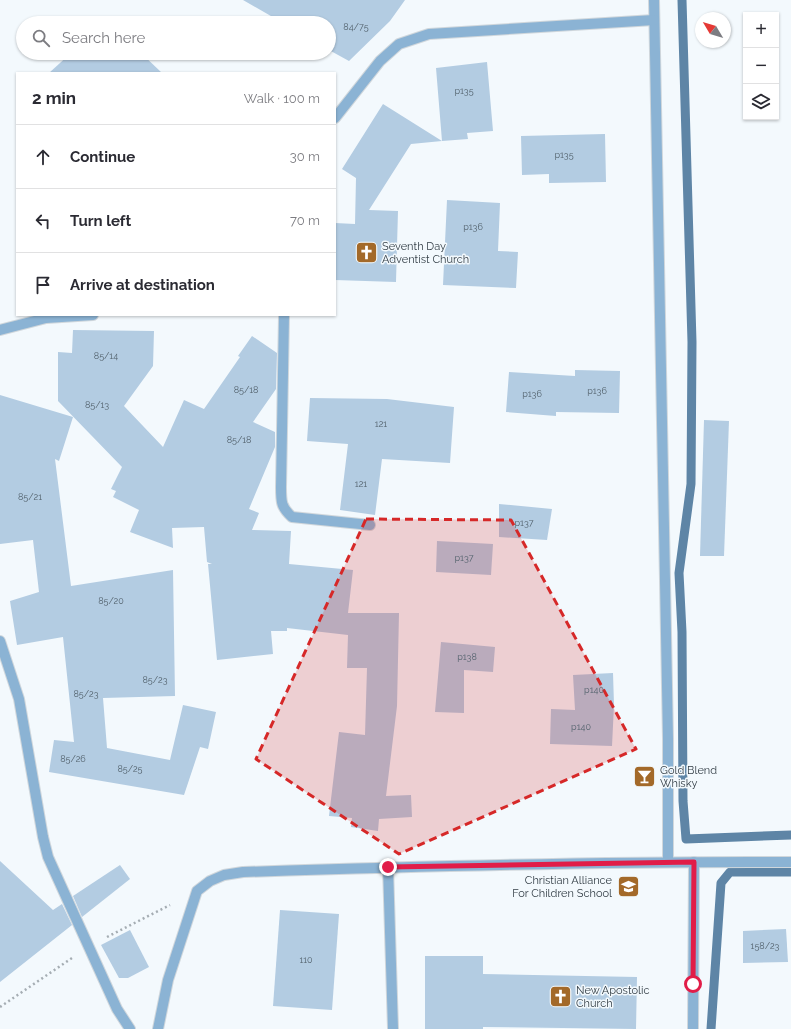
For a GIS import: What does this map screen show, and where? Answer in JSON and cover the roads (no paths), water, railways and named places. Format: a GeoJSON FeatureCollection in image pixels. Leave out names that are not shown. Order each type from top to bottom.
{"type":"FeatureCollection","features":[{"type":"Feature","properties":{"kind":"street"},"geometry":{"type":"LineString","coordinates":[[654,0],[668,739],[668,861]]}},
{"type":"Feature","properties":{"kind":"street"},"geometry":{"type":"LineString","coordinates":[[336,117],[385,57],[399,44],[429,34],[654,20]]}},
{"type":"Feature","properties":{"kind":"street"},"geometry":{"type":"LineString","coordinates":[[0,330],[46,318],[77,316]]}},
{"type":"Feature","properties":{"kind":"street"},"geometry":{"type":"LineString","coordinates":[[284,316],[281,494],[284,510],[292,517],[370,525]]}},
{"type":"Feature","properties":{"kind":"street"},"geometry":{"type":"LineString","coordinates":[[0,640],[19,699],[48,858],[117,1009],[130,1029]]}},
{"type":"Feature","properties":{"kind":"street"},"geometry":{"type":"LineString","coordinates":[[158,1029],[168,980],[197,891],[210,881],[224,875],[243,872],[388,867],[668,861],[791,862]]}},
{"type":"Feature","properties":{"kind":"street"},"geometry":{"type":"LineString","coordinates":[[693,1029],[694,862]]}},
{"type":"Feature","properties":{"kind":"street"},"geometry":{"type":"LineString","coordinates":[[388,867],[393,1029]]}},
{"type":"Feature","properties":{"kind":"waterway"},"geometry":{"type":"LineString","coordinates":[[682,0],[692,342],[691,484],[679,573],[682,632],[683,801],[686,839],[791,835]]}},
{"type":"Feature","properties":{"kind":"waterway"},"geometry":{"type":"LineString","coordinates":[[711,1029],[721,883],[730,872],[791,872]]}},
{"type":"Feature","properties":{"kind":"place","name":"Seventh Day Adventist Church"},"geometry":{"type":"Point","coordinates":[366,252]}},
{"type":"Feature","properties":{"kind":"place","name":"Gold Blend Whisky"},"geometry":{"type":"Point","coordinates":[645,776]}},
{"type":"Feature","properties":{"kind":"place","name":"Christian Alliance For Children School"},"geometry":{"type":"Point","coordinates":[628,886]}},
{"type":"Feature","properties":{"kind":"place","name":"New Apostolic Church"},"geometry":{"type":"Point","coordinates":[560,996]}}]}
